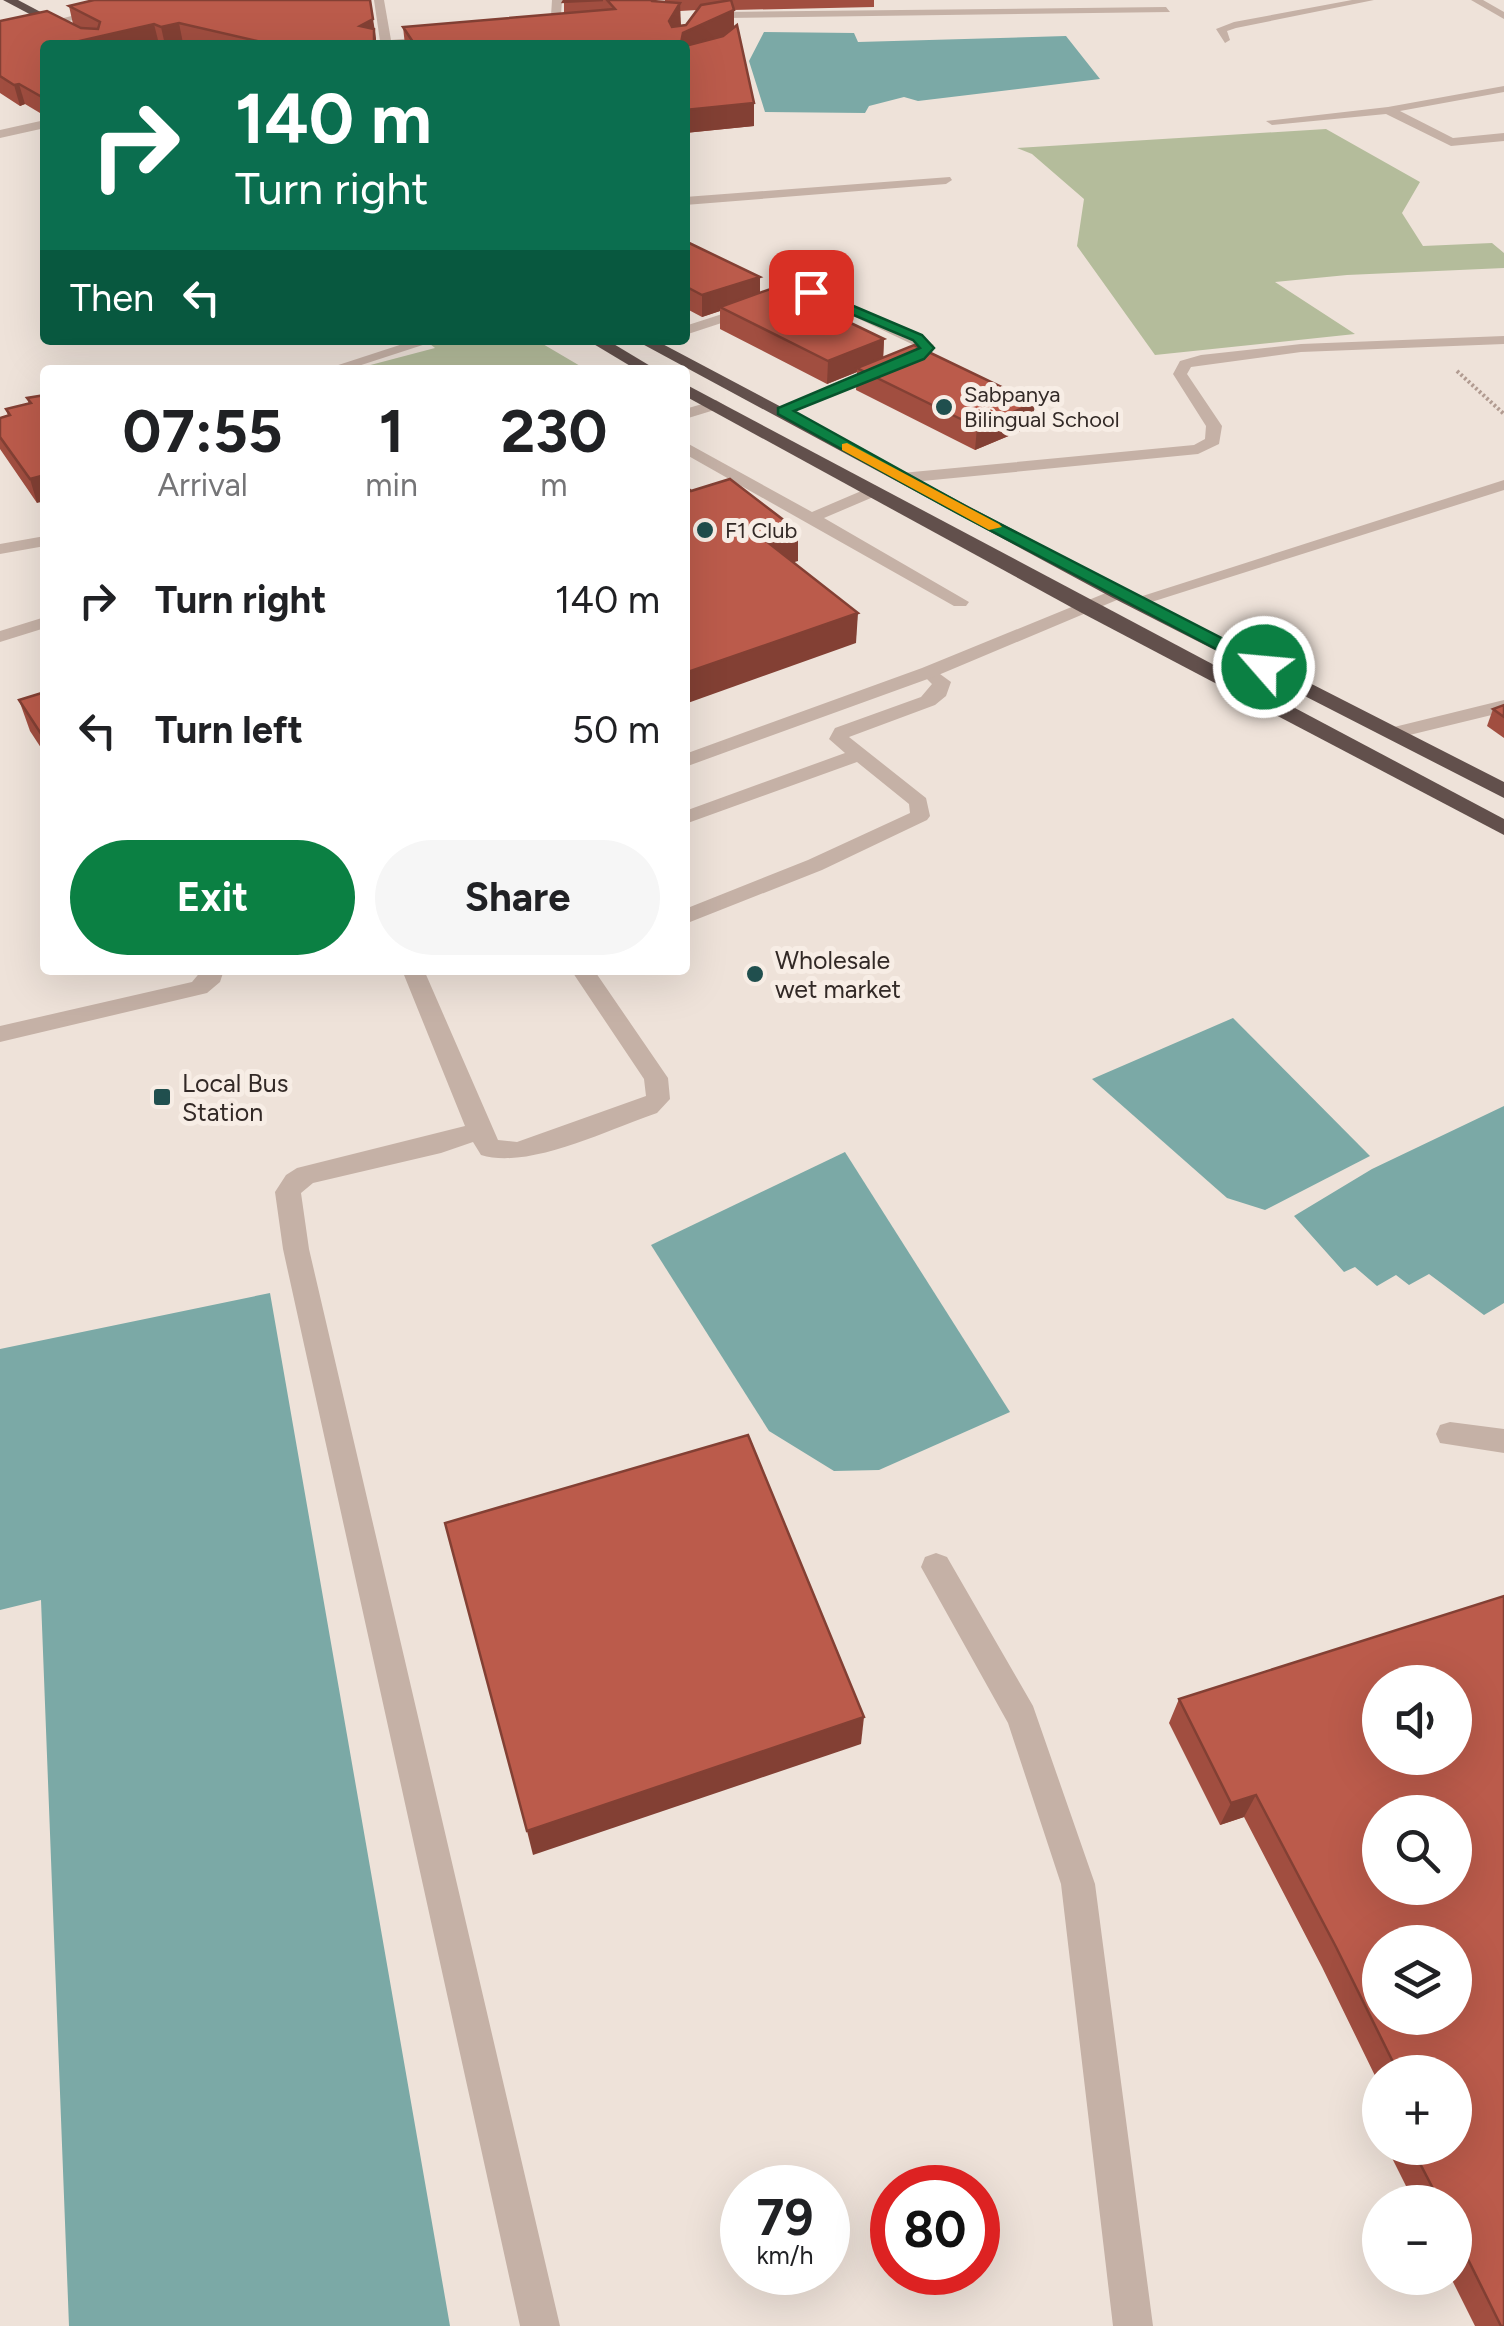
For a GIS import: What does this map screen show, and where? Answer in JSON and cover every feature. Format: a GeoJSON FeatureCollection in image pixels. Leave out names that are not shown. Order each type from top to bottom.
{"type":"FeatureCollection","features":[{"type":"Feature","properties":{"kind":"highway"},"geometry":{"type":"LineString","coordinates":[[9,0],[87,40]]}},
{"type":"Feature","properties":{"kind":"highway"},"geometry":{"type":"LineString","coordinates":[[23,26],[44,36]]}},
{"type":"Feature","properties":{"kind":"highway"},"geometry":{"type":"LineString","coordinates":[[604,345],[640,365]]}},
{"type":"Feature","properties":{"kind":"highway"},"geometry":{"type":"LineString","coordinates":[[658,345],[1127,597],[1504,791]]}},
{"type":"Feature","properties":{"kind":"highway"},"geometry":{"type":"LineString","coordinates":[[690,392],[1087,608],[1504,828]]}},
{"type":"Feature","properties":{"kind":"street"},"geometry":{"type":"LineString","coordinates":[[23,26],[148,0]]}},
{"type":"Feature","properties":{"kind":"street"},"geometry":{"type":"LineString","coordinates":[[379,0],[386,40]]}},
{"type":"Feature","properties":{"kind":"street"},"geometry":{"type":"LineString","coordinates":[[555,31],[557,0]]}},
{"type":"Feature","properties":{"kind":"street"},"geometry":{"type":"LineString","coordinates":[[1225,40],[1221,29],[1234,24],[1369,0]]}},
{"type":"Feature","properties":{"kind":"street"},"geometry":{"type":"LineString","coordinates":[[1476,0],[1504,16]]}},
{"type":"Feature","properties":{"kind":"street"},"geometry":{"type":"LineString","coordinates":[[676,20],[1166,10]]}},
{"type":"Feature","properties":{"kind":"street"},"geometry":{"type":"LineString","coordinates":[[748,28],[863,24],[907,13]]}},
{"type":"Feature","properties":{"kind":"street"},"geometry":{"type":"LineString","coordinates":[[680,40],[685,24],[693,18]]}},
{"type":"Feature","properties":{"kind":"street"},"geometry":{"type":"LineString","coordinates":[[536,32],[568,30]]}},
{"type":"Feature","properties":{"kind":"street"},"geometry":{"type":"LineString","coordinates":[[423,40],[442,39]]}},
{"type":"Feature","properties":{"kind":"street"},"geometry":{"type":"LineString","coordinates":[[1272,121],[1388,110],[1504,89]]}},
{"type":"Feature","properties":{"kind":"street"},"geometry":{"type":"LineString","coordinates":[[1388,110],[1451,142],[1504,137]]}},
{"type":"Feature","properties":{"kind":"street"},"geometry":{"type":"LineString","coordinates":[[0,134],[40,125]]}},
{"type":"Feature","properties":{"kind":"street"},"geometry":{"type":"LineString","coordinates":[[690,201],[946,180]]}},
{"type":"Feature","properties":{"kind":"street"},"geometry":{"type":"LineString","coordinates":[[690,329],[802,292],[818,294],[927,345],[919,356],[782,411]]}},
{"type":"Feature","properties":{"kind":"street"},"geometry":{"type":"LineString","coordinates":[[902,478],[1198,449],[1214,442],[1214,426],[1180,374],[1185,364],[1301,348],[1504,340]]}},
{"type":"Feature","properties":{"kind":"street"},"geometry":{"type":"LineString","coordinates":[[347,365],[414,345]]}},
{"type":"Feature","properties":{"kind":"street"},"geometry":{"type":"LineString","coordinates":[[690,413],[716,405]]}},
{"type":"Feature","properties":{"kind":"street"},"geometry":{"type":"LineString","coordinates":[[690,450],[960,602]]}},
{"type":"Feature","properties":{"kind":"street"},"geometry":{"type":"LineString","coordinates":[[690,758],[929,672],[1087,608],[1504,486]]}},
{"type":"Feature","properties":{"kind":"street"},"geometry":{"type":"LineString","coordinates":[[811,518],[872,492]]}},
{"type":"Feature","properties":{"kind":"street"},"geometry":{"type":"LineString","coordinates":[[0,550],[40,542]]}},
{"type":"Feature","properties":{"kind":"street"},"geometry":{"type":"LineString","coordinates":[[0,638],[40,624]]}},
{"type":"Feature","properties":{"kind":"street"},"geometry":{"type":"LineString","coordinates":[[690,915],[815,865],[920,816],[919,802],[839,739],[842,732],[928,701],[939,692],[942,682],[929,672]]}},
{"type":"Feature","properties":{"kind":"street"},"geometry":{"type":"LineString","coordinates":[[1393,734],[1504,706]]}},
{"type":"Feature","properties":{"kind":"street"},"geometry":{"type":"LineString","coordinates":[[690,816],[860,754]]}},
{"type":"Feature","properties":{"kind":"street"},"geometry":{"type":"LineString","coordinates":[[0,1034],[199,988],[212,975]]}},
{"type":"Feature","properties":{"kind":"street"},"geometry":{"type":"LineString","coordinates":[[415,975],[490,1149],[518,1151],[648,1108],[658,1099],[656,1078],[585,975]]}},
{"type":"Feature","properties":{"kind":"street"},"geometry":{"type":"LineString","coordinates":[[480,1130],[441,1144],[306,1175],[288,1192],[296,1249],[540,2326]]}},
{"type":"Feature","properties":{"kind":"street"},"geometry":{"type":"LineString","coordinates":[[1450,1434],[1504,1441]]}},
{"type":"Feature","properties":{"kind":"street"},"geometry":{"type":"LineString","coordinates":[[936,1567],[1022,1717],[1078,1884],[1133,2326]]}},
{"type":"Feature","properties":{"kind":"path"},"geometry":{"type":"LineString","coordinates":[[1427,343],[1504,414]]}},
{"type":"Feature","properties":{"kind":"green space"},"geometry":{"type":"Polygon","coordinates":[[[1326,129],[1420,182],[1402,213],[1423,246],[1492,243],[1504,253],[1504,268],[1275,282],[1355,334],[1155,355],[1077,246],[1084,199],[1032,154],[1017,148],[1326,129]]]}},
{"type":"Feature","properties":{"kind":"green space"},"geometry":{"type":"Polygon","coordinates":[[[431,345],[544,345],[578,365],[370,365],[435,348],[431,345]]]}},
{"type":"Feature","properties":{"kind":"water"},"geometry":{"type":"Polygon","coordinates":[[[764,32],[854,33],[858,42],[1066,36],[1100,79],[918,101],[904,97],[869,106],[865,113],[765,112],[749,61],[764,32]]]}},
{"type":"Feature","properties":{"kind":"water"},"geometry":{"type":"Polygon","coordinates":[[[1233,1018],[1370,1156],[1265,1210],[1227,1198],[1092,1079],[1233,1018]]]}},
{"type":"Feature","properties":{"kind":"water"},"geometry":{"type":"Polygon","coordinates":[[[1504,1106],[1504,1303],[1484,1315],[1429,1274],[1409,1285],[1396,1275],[1377,1286],[1355,1267],[1344,1272],[1294,1216],[1372,1169],[1504,1106]]]}},
{"type":"Feature","properties":{"kind":"water"},"geometry":{"type":"Polygon","coordinates":[[[845,1152],[1010,1412],[879,1470],[834,1471],[769,1431],[651,1245],[845,1152]]]}},
{"type":"Feature","properties":{"kind":"water"},"geometry":{"type":"Polygon","coordinates":[[[270,1293],[450,2326],[69,2326],[41,1600],[0,1610],[0,1349],[270,1293]]]}},
{"type":"Feature","properties":{"kind":"building"},"geometry":{"type":"Polygon","coordinates":[[[94,0],[370,0],[373,19],[360,26],[374,29],[374,40],[252,40],[179,23],[161,27],[154,24],[84,40],[40,40],[40,96],[0,76],[0,21],[47,11],[81,28],[98,29],[100,22],[69,6],[94,0]]]}},
{"type":"Feature","properties":{"kind":"building"},"geometry":{"type":"Polygon","coordinates":[[[607,0],[680,3],[669,21],[672,27],[686,25],[701,5],[731,0],[734,10],[683,33],[682,40],[412,40],[403,27],[615,9],[607,0]]]}},
{"type":"Feature","properties":{"kind":"building"},"geometry":{"type":"Polygon","coordinates":[[[737,25],[754,103],[690,109],[690,45],[723,36],[737,25]]]}},
{"type":"Feature","properties":{"kind":"building"},"geometry":{"type":"Polygon","coordinates":[[[690,243],[760,277],[702,295],[690,289],[690,243]]]}},
{"type":"Feature","properties":{"kind":"building"},"geometry":{"type":"Polygon","coordinates":[[[776,287],[884,339],[828,361],[720,307],[776,287]]]}},
{"type":"Feature","properties":{"kind":"building"},"geometry":{"type":"Polygon","coordinates":[[[914,345],[1035,403],[977,427],[857,368],[914,345]]]}},
{"type":"Feature","properties":{"kind":"building"},"geometry":{"type":"Polygon","coordinates":[[[40,396],[40,476],[30,479],[0,437],[0,418],[10,415],[6,409],[31,403],[27,398],[40,396]]]}},
{"type":"Feature","properties":{"kind":"building"},"geometry":{"type":"Polygon","coordinates":[[[730,479],[798,531],[766,541],[858,613],[690,671],[691,491],[730,479]]]}},
{"type":"Feature","properties":{"kind":"building"},"geometry":{"type":"Polygon","coordinates":[[[40,694],[40,732],[19,700],[40,694]]]}},
{"type":"Feature","properties":{"kind":"building"},"geometry":{"type":"Polygon","coordinates":[[[1504,705],[1504,717],[1493,709],[1504,705]]]}},
{"type":"Feature","properties":{"kind":"building"},"geometry":{"type":"Polygon","coordinates":[[[748,1435],[864,1717],[527,1831],[445,1523],[748,1435]]]}},
{"type":"Feature","properties":{"kind":"building"},"geometry":{"type":"Polygon","coordinates":[[[1504,1596],[1504,2326],[1472,2267],[1472,2185],[1431,2185],[1421,2165],[1472,2165],[1472,2055],[1390,2055],[1380,2035],[1472,2035],[1472,1925],[1362,1925],[1362,1999],[1256,1795],[1231,1803],[1179,1699],[1504,1596]]]}},
{"type":"Feature","properties":{"kind":"slow traffic"},"geometry":{"type":"LineString","coordinates":[[847,447],[994,527]]}},
{"type":"Feature","properties":{"kind":"place","name":"Sabpanya Bilingual School"},"geometry":{"type":"Point","coordinates":[944,407]}},
{"type":"Feature","properties":{"kind":"place","name":"F1 Club"},"geometry":{"type":"Point","coordinates":[705,530]}},
{"type":"Feature","properties":{"kind":"place","name":"Wholesale wet market"},"geometry":{"type":"Point","coordinates":[755,974]}},
{"type":"Feature","properties":{"kind":"place","name":"Local Bus Station"},"geometry":{"type":"Point","coordinates":[162,1097]}},
{"type":"Feature","properties":{"kind":"route"},"geometry":{"type":"LineString","coordinates":[[811,292],[918,338],[928,348],[919,356],[782,411],[1264,667]]}}]}
